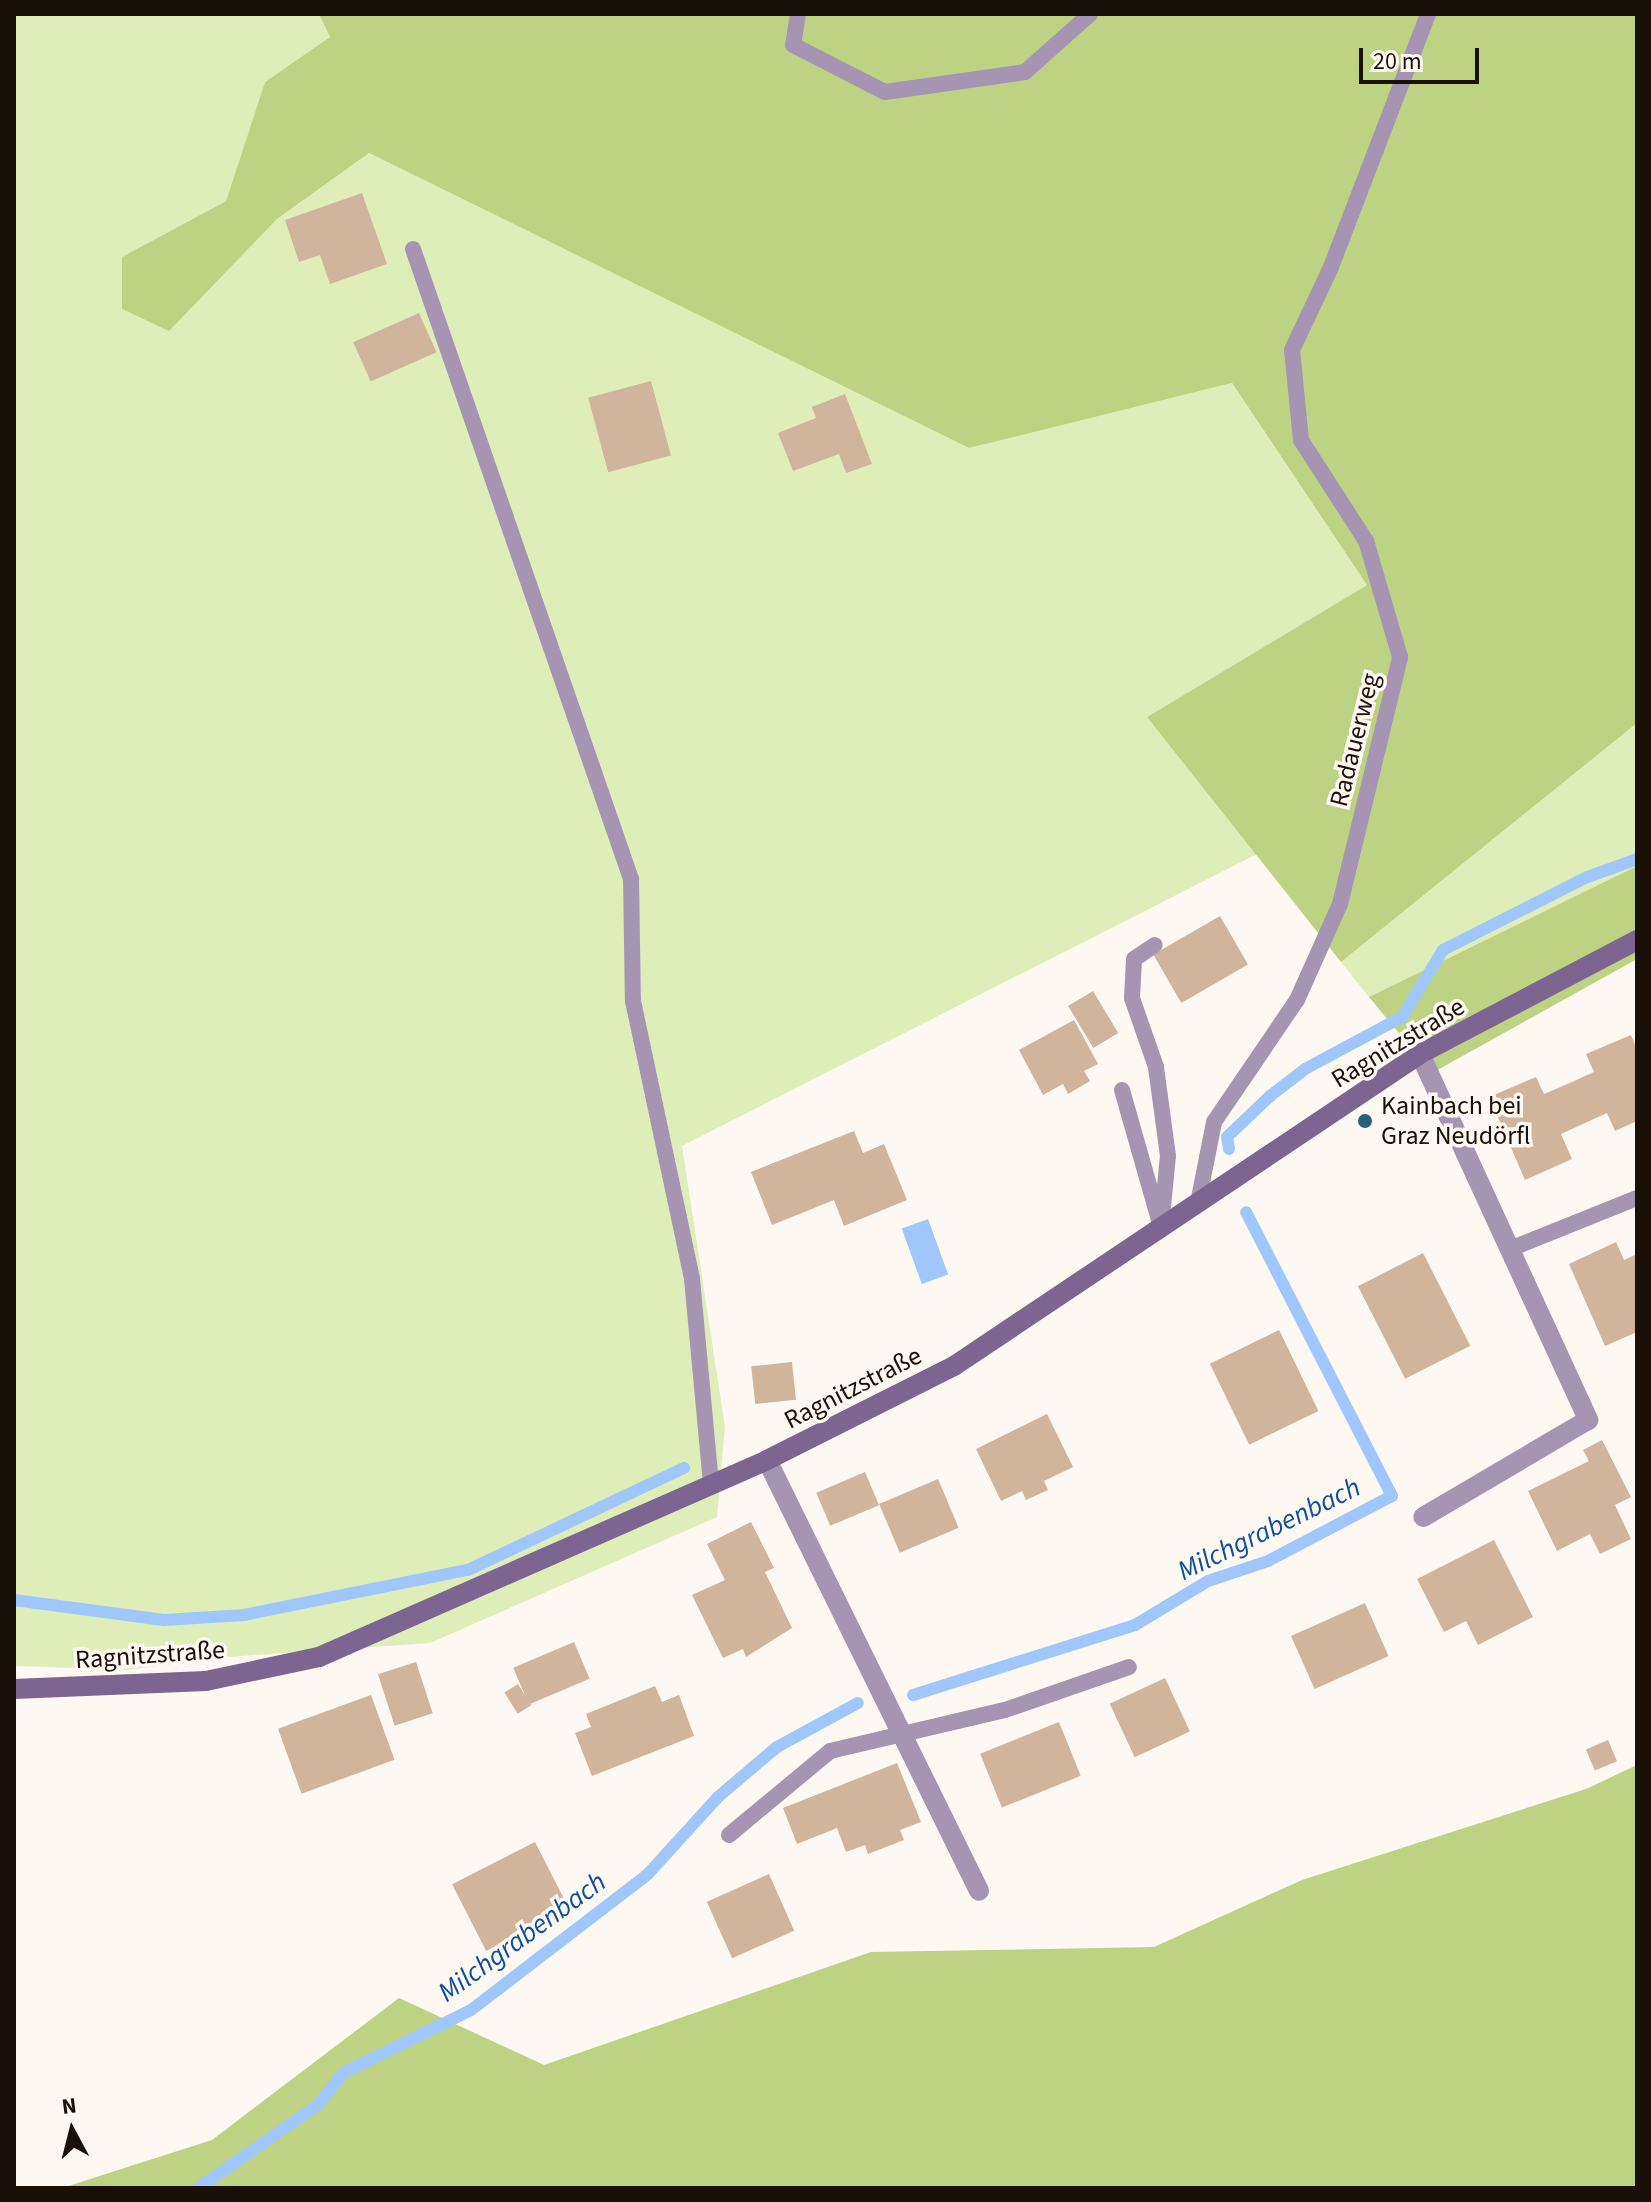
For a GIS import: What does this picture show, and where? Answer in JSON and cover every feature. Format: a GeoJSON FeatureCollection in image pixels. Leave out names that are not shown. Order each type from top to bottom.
{"type":"FeatureCollection","features":[{"type":"Feature","properties":{"kind":"main road","name":"Ragnitzstraße"},"geometry":{"type":"LineString","coordinates":[[14,1689],[206,1681],[319,1657],[711,1482],[767,1460],[954,1366],[1420,1054],[1637,940]]}},
{"type":"Feature","properties":{"kind":"street"},"geometry":{"type":"LineString","coordinates":[[1420,1054],[1588,1420],[1423,1517]]}},
{"type":"Feature","properties":{"kind":"street"},"geometry":{"type":"LineString","coordinates":[[767,1460],[979,1891]]}},
{"type":"Feature","properties":{"kind":"lane"},"geometry":{"type":"LineString","coordinates":[[798,14],[793,45],[885,92],[1025,72],[1090,14]]}},
{"type":"Feature","properties":{"kind":"lane","name":"Radauerweg"},"geometry":{"type":"LineString","coordinates":[[1198,1203],[1214,1122],[1297,1000],[1340,904],[1400,657],[1366,541],[1301,440],[1292,350],[1331,267],[1428,14]]}},
{"type":"Feature","properties":{"kind":"lane"},"geometry":{"type":"LineString","coordinates":[[413,249],[631,879],[633,1001],[692,1279],[711,1482]]}},
{"type":"Feature","properties":{"kind":"lane"},"geometry":{"type":"LineString","coordinates":[[1155,945],[1134,959],[1132,998],[1156,1067],[1166,1141],[1161,1227]]}},
{"type":"Feature","properties":{"kind":"lane"},"geometry":{"type":"LineString","coordinates":[[1122,1090],[1161,1227]]}},
{"type":"Feature","properties":{"kind":"lane"},"geometry":{"type":"LineString","coordinates":[[1510,1249],[1637,1198]]}},
{"type":"Feature","properties":{"kind":"lane"},"geometry":{"type":"LineString","coordinates":[[729,1835],[830,1751],[902,1737],[1005,1710],[1129,1667]]}},
{"type":"Feature","properties":{"kind":"green space"},"geometry":{"type":"Polygon","coordinates":[[[14,14],[319,14],[330,37],[265,82],[226,201],[122,257],[122,309],[168,330],[277,219],[369,153],[969,448],[1232,383],[1367,585],[1147,717],[1257,854],[682,1146],[725,1427],[717,1517],[430,1643],[214,1658],[129,1670],[14,1666],[14,14]]]}},
{"type":"Feature","properties":{"kind":"green space"},"geometry":{"type":"Polygon","coordinates":[[[319,14],[1637,14],[1637,723],[1341,962],[1147,717],[1367,585],[1232,383],[969,448],[369,153],[277,219],[169,331],[122,309],[122,257],[226,201],[265,82],[330,37],[319,14]]]}},
{"type":"Feature","properties":{"kind":"green space"},"geometry":{"type":"Polygon","coordinates":[[[1637,723],[1637,866],[1369,997],[1341,962],[1637,723]]]}},
{"type":"Feature","properties":{"kind":"green space"},"geometry":{"type":"Polygon","coordinates":[[[1637,866],[1637,959],[1432,1073],[1369,997],[1637,866]]]}},
{"type":"Feature","properties":{"kind":"green space"},"geometry":{"type":"Polygon","coordinates":[[[1637,1765],[1637,2188],[62,2188],[212,2140],[399,1998],[544,2065],[871,1952],[1154,1947],[1302,1880],[1586,1789],[1637,1765]]]}},
{"type":"Feature","properties":{"kind":"water"},"geometry":{"type":"Polygon","coordinates":[[[928,1219],[948,1274],[922,1284],[902,1229],[928,1219]]]}},
{"type":"Feature","properties":{"kind":"building"},"geometry":{"type":"Polygon","coordinates":[[[362,193],[387,264],[330,284],[320,255],[299,262],[285,220],[362,193]]]}},
{"type":"Feature","properties":{"kind":"building"},"geometry":{"type":"Polygon","coordinates":[[[419,313],[436,352],[371,382],[353,342],[419,313]]]}},
{"type":"Feature","properties":{"kind":"building"},"geometry":{"type":"Polygon","coordinates":[[[651,381],[671,455],[608,472],[588,398],[651,381]]]}},
{"type":"Feature","properties":{"kind":"building"},"geometry":{"type":"Polygon","coordinates":[[[845,394],[872,464],[846,473],[839,454],[793,471],[778,433],[816,418],[812,407],[845,394]]]}},
{"type":"Feature","properties":{"kind":"building"},"geometry":{"type":"Polygon","coordinates":[[[1220,916],[1248,964],[1181,1003],[1153,955],[1220,916]]]}},
{"type":"Feature","properties":{"kind":"building"},"geometry":{"type":"Polygon","coordinates":[[[1093,991],[1118,1033],[1093,1048],[1068,1006],[1093,991]]]}},
{"type":"Feature","properties":{"kind":"building"},"geometry":{"type":"Polygon","coordinates":[[[1074,1020],[1098,1064],[1084,1071],[1090,1081],[1068,1094],[1063,1084],[1043,1095],[1019,1050],[1074,1020]]]}},
{"type":"Feature","properties":{"kind":"building"},"geometry":{"type":"Polygon","coordinates":[[[1631,1035],[1637,1049],[1637,1121],[1615,1131],[1607,1113],[1561,1134],[1572,1159],[1525,1180],[1489,1097],[1536,1077],[1544,1094],[1565,1085],[1594,1072],[1586,1054],[1631,1035]]]}},
{"type":"Feature","properties":{"kind":"building"},"geometry":{"type":"Polygon","coordinates":[[[854,1131],[863,1153],[884,1144],[907,1200],[844,1226],[834,1200],[772,1225],[751,1172],[854,1131]]]}},
{"type":"Feature","properties":{"kind":"building"},"geometry":{"type":"Polygon","coordinates":[[[1616,1242],[1624,1260],[1637,1254],[1637,1332],[1605,1346],[1569,1264],[1616,1242]]]}},
{"type":"Feature","properties":{"kind":"building"},"geometry":{"type":"Polygon","coordinates":[[[1423,1253],[1470,1346],[1405,1379],[1358,1286],[1423,1253]]]}},
{"type":"Feature","properties":{"kind":"building"},"geometry":{"type":"Polygon","coordinates":[[[1279,1330],[1318,1411],[1249,1445],[1210,1364],[1279,1330]]]}},
{"type":"Feature","properties":{"kind":"building"},"geometry":{"type":"Polygon","coordinates":[[[792,1362],[796,1400],[755,1404],[751,1366],[792,1362]]]}},
{"type":"Feature","properties":{"kind":"building"},"geometry":{"type":"Polygon","coordinates":[[[1047,1414],[1073,1467],[1044,1481],[1048,1490],[1026,1500],[1022,1491],[1001,1501],[976,1449],[1047,1414]]]}},
{"type":"Feature","properties":{"kind":"building"},"geometry":{"type":"Polygon","coordinates":[[[1602,1440],[1631,1497],[1615,1505],[1631,1539],[1600,1554],[1590,1534],[1557,1551],[1528,1491],[1589,1461],[1583,1450],[1602,1440]]]}},
{"type":"Feature","properties":{"kind":"building"},"geometry":{"type":"Polygon","coordinates":[[[865,1472],[879,1505],[830,1526],[816,1493],[865,1472]]]}},
{"type":"Feature","properties":{"kind":"building"},"geometry":{"type":"Polygon","coordinates":[[[938,1479],[959,1528],[900,1553],[879,1504],[938,1479]]]}},
{"type":"Feature","properties":{"kind":"building"},"geometry":{"type":"Polygon","coordinates":[[[751,1522],[774,1568],[765,1572],[792,1628],[746,1657],[743,1649],[723,1658],[692,1595],[725,1580],[707,1544],[751,1522]]]}},
{"type":"Feature","properties":{"kind":"building"},"geometry":{"type":"Polygon","coordinates":[[[1494,1540],[1533,1617],[1478,1645],[1466,1621],[1444,1632],[1417,1579],[1494,1540]]]}},
{"type":"Feature","properties":{"kind":"building"},"geometry":{"type":"Polygon","coordinates":[[[1365,1603],[1389,1656],[1315,1689],[1291,1636],[1365,1603]]]}},
{"type":"Feature","properties":{"kind":"building"},"geometry":{"type":"Polygon","coordinates":[[[574,1642],[590,1679],[529,1705],[513,1668],[574,1642]]]}},
{"type":"Feature","properties":{"kind":"building"},"geometry":{"type":"Polygon","coordinates":[[[416,1662],[433,1713],[395,1726],[378,1674],[416,1662]]]}},
{"type":"Feature","properties":{"kind":"building"},"geometry":{"type":"Polygon","coordinates":[[[1165,1678],[1190,1731],[1135,1757],[1110,1704],[1165,1678]]]}},
{"type":"Feature","properties":{"kind":"building"},"geometry":{"type":"Polygon","coordinates":[[[518,1684],[531,1705],[518,1714],[504,1692],[518,1684]]]}},
{"type":"Feature","properties":{"kind":"building"},"geometry":{"type":"Polygon","coordinates":[[[655,1686],[662,1702],[679,1695],[694,1736],[592,1776],[575,1733],[591,1727],[586,1714],[655,1686]]]}},
{"type":"Feature","properties":{"kind":"building"},"geometry":{"type":"Polygon","coordinates":[[[371,1695],[395,1760],[302,1794],[278,1729],[371,1695]]]}},
{"type":"Feature","properties":{"kind":"building"},"geometry":{"type":"Polygon","coordinates":[[[1059,1722],[1081,1776],[1002,1808],[980,1754],[1059,1722]]]}},
{"type":"Feature","properties":{"kind":"building"},"geometry":{"type":"Polygon","coordinates":[[[1608,1740],[1617,1761],[1595,1771],[1586,1749],[1608,1740]]]}},
{"type":"Feature","properties":{"kind":"building"},"geometry":{"type":"Polygon","coordinates":[[[897,1763],[921,1822],[900,1830],[904,1840],[868,1854],[865,1845],[846,1852],[837,1828],[797,1844],[783,1808],[897,1763]]]}},
{"type":"Feature","properties":{"kind":"building"},"geometry":{"type":"Polygon","coordinates":[[[535,1842],[569,1909],[486,1951],[452,1884],[535,1842]]]}},
{"type":"Feature","properties":{"kind":"building"},"geometry":{"type":"Polygon","coordinates":[[[769,1874],[794,1931],[732,1958],[707,1902],[769,1874]]]}},
{"type":"Feature","properties":{"kind":"waterway","name":"Milchgrabenbach"},"geometry":{"type":"LineString","coordinates":[[1229,1149],[1227,1137],[1270,1096],[1305,1069],[1402,1017],[1443,950],[1585,878],[1637,859]]}},
{"type":"Feature","properties":{"kind":"waterway","name":"Milchgrabenbach"},"geometry":{"type":"LineString","coordinates":[[913,1695],[1135,1625],[1208,1581],[1268,1561],[1392,1496],[1246,1212]]}},
{"type":"Feature","properties":{"kind":"waterway"},"geometry":{"type":"LineString","coordinates":[[14,1600],[164,1620],[244,1615],[468,1570],[684,1468]]}},
{"type":"Feature","properties":{"kind":"waterway","name":"Milchgrabenbach"},"geometry":{"type":"LineString","coordinates":[[198,2188],[318,2105],[343,2073],[471,2010],[648,1874],[718,1797],[777,1747],[858,1703]]}},
{"type":"Feature","properties":{"kind":"place","name":"Kainbach bei Graz Neudörfl"},"geometry":{"type":"Point","coordinates":[1365,1121]}}]}
